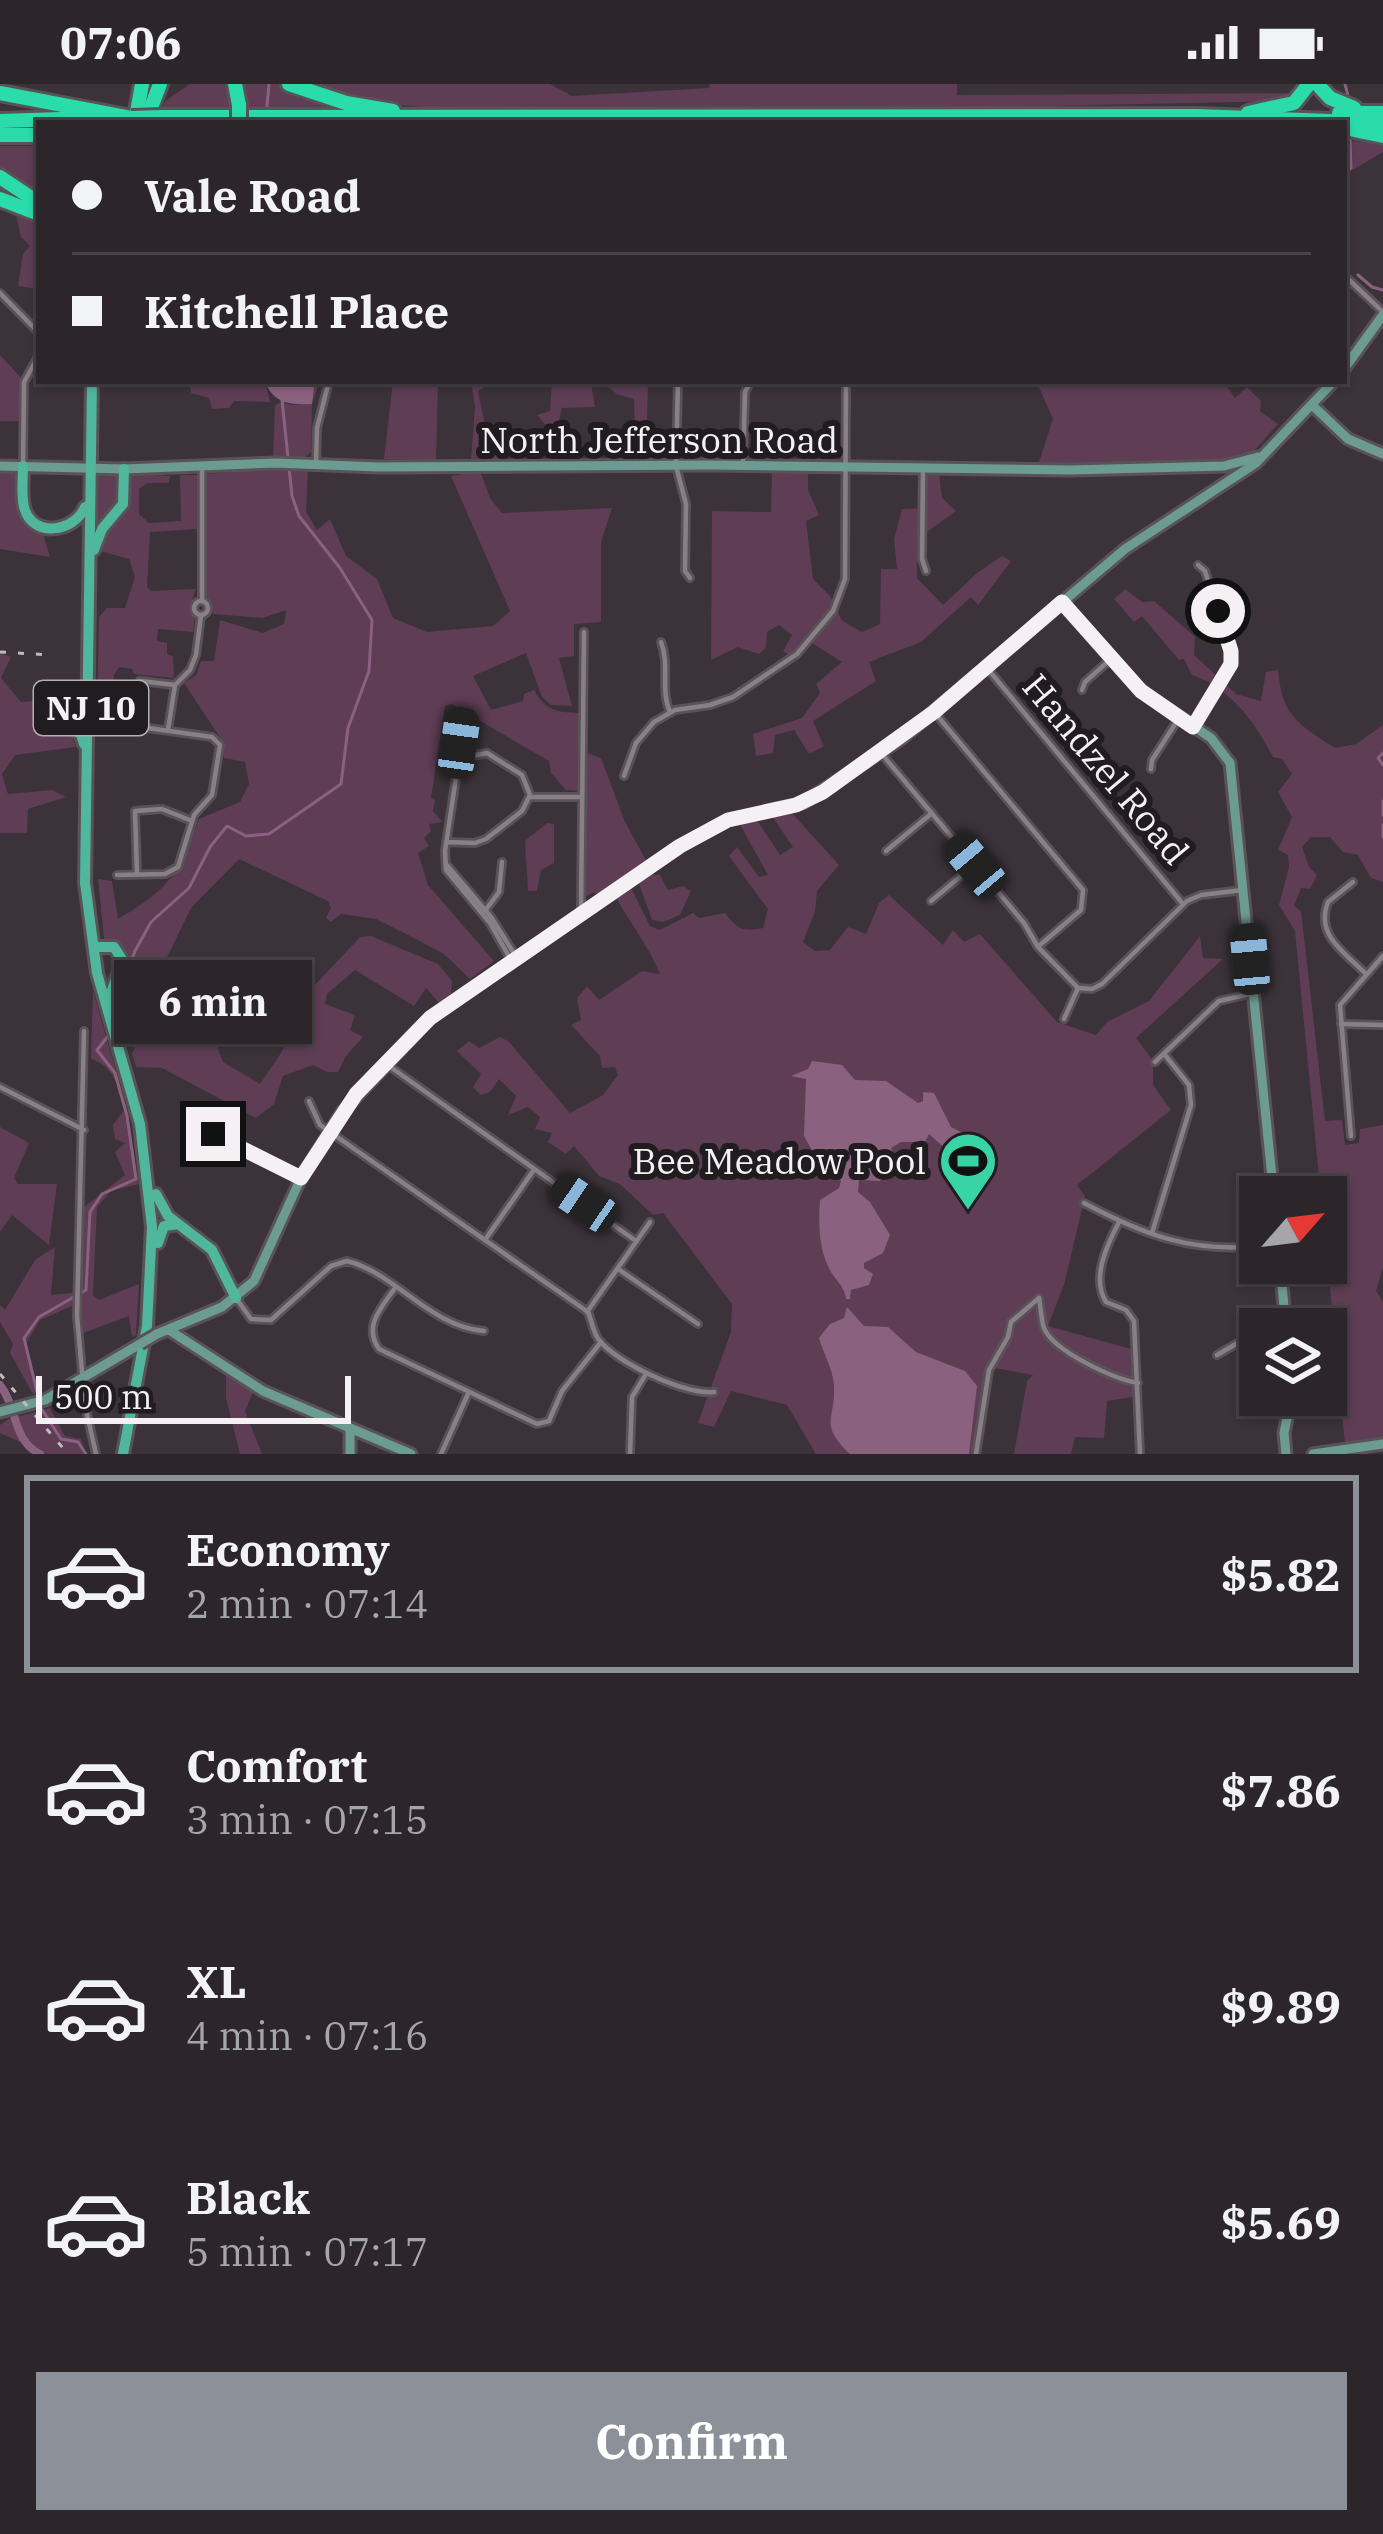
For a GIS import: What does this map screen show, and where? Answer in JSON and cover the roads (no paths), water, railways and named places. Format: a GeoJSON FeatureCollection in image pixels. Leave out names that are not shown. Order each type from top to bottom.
{"type":"FeatureCollection","features":[{"type":"Feature","properties":{"kind":"highway"},"geometry":{"type":"LineString","coordinates":[[142,84],[143,118]]}},
{"type":"Feature","properties":{"kind":"highway"},"geometry":{"type":"LineString","coordinates":[[143,118],[156,84]]}},
{"type":"Feature","properties":{"kind":"highway"},"geometry":{"type":"LineString","coordinates":[[235,84],[238,120]]}},
{"type":"Feature","properties":{"kind":"highway"},"geometry":{"type":"LineString","coordinates":[[289,84],[346,103],[427,118]]}},
{"type":"Feature","properties":{"kind":"highway"},"geometry":{"type":"LineString","coordinates":[[1248,113],[1294,103],[1313,84],[1340,104],[1383,112]]}},
{"type":"Feature","properties":{"kind":"highway"},"geometry":{"type":"LineString","coordinates":[[0,93],[103,116]]}},
{"type":"Feature","properties":{"kind":"highway"},"geometry":{"type":"LineString","coordinates":[[0,121],[103,116],[1383,112]]}},
{"type":"Feature","properties":{"kind":"highway"},"geometry":{"type":"LineString","coordinates":[[1196,116],[1249,120]]}},
{"type":"Feature","properties":{"kind":"highway"},"geometry":{"type":"LineString","coordinates":[[1347,127],[1383,130]]}},
{"type":"Feature","properties":{"kind":"highway"},"geometry":{"type":"LineString","coordinates":[[1349,130],[1383,130]]}},
{"type":"Feature","properties":{"kind":"highway"},"geometry":{"type":"LineString","coordinates":[[0,135],[36,135]]}},
{"type":"Feature","properties":{"kind":"highway"},"geometry":{"type":"LineString","coordinates":[[0,176],[36,193]]}},
{"type":"Feature","properties":{"kind":"highway"},"geometry":{"type":"LineString","coordinates":[[0,176],[36,201]]}},
{"type":"Feature","properties":{"kind":"highway"},"geometry":{"type":"LineString","coordinates":[[0,199],[36,213]]}},
{"type":"Feature","properties":{"kind":"main road","name":"NJ 10"},"geometry":{"type":"LineString","coordinates":[[89,384],[90,876],[98,947],[142,1107],[156,1194],[158,1243],[148,1354],[125,1454]]}},
{"type":"Feature","properties":{"kind":"main road"},"geometry":{"type":"LineString","coordinates":[[23,466],[25,512],[46,528],[67,527],[80,519],[90,472]]}},
{"type":"Feature","properties":{"kind":"main road"},"geometry":{"type":"LineString","coordinates":[[94,550],[102,529],[123,504],[124,469]]}},
{"type":"Feature","properties":{"kind":"main road","name":"NJ 10"},"geometry":{"type":"LineString","coordinates":[[88,717],[94,550],[90,472]]}},
{"type":"Feature","properties":{"kind":"main road","name":"NJ 10"},"geometry":{"type":"LineString","coordinates":[[88,717],[70,728],[81,734],[85,751],[84,859],[90,932],[140,1124],[152,1219],[147,1326],[125,1454]]}},
{"type":"Feature","properties":{"kind":"main road"},"geometry":{"type":"LineString","coordinates":[[98,947],[114,947],[123,961],[112,990],[115,1015]]}},
{"type":"Feature","properties":{"kind":"main road"},"geometry":{"type":"LineString","coordinates":[[156,1194],[164,1211],[207,1244],[236,1298]]}},
{"type":"Feature","properties":{"kind":"main road"},"geometry":{"type":"LineString","coordinates":[[158,1243],[164,1226],[178,1224]]}},
{"type":"Feature","properties":{"kind":"main road"},"geometry":{"type":"LineString","coordinates":[[229,1283],[250,1284]]}},
{"type":"Feature","properties":{"kind":"street"},"geometry":{"type":"LineString","coordinates":[[1347,278],[1383,314],[1347,365]]}},
{"type":"Feature","properties":{"kind":"street"},"geometry":{"type":"LineString","coordinates":[[0,293],[36,330]]}},
{"type":"Feature","properties":{"kind":"street"},"geometry":{"type":"LineString","coordinates":[[23,466],[24,382],[36,360]]}},
{"type":"Feature","properties":{"kind":"street"},"geometry":{"type":"LineString","coordinates":[[316,464],[317,428],[328,384]]}},
{"type":"Feature","properties":{"kind":"street"},"geometry":{"type":"LineString","coordinates":[[678,384],[676,466],[686,504],[685,571],[691,578]]}},
{"type":"Feature","properties":{"kind":"street"},"geometry":{"type":"LineString","coordinates":[[743,465],[745,392],[749,384]]}},
{"type":"Feature","properties":{"kind":"street"},"geometry":{"type":"LineString","coordinates":[[624,776],[641,735],[670,712],[733,697],[797,654],[830,615],[845,579],[845,384]]}},
{"type":"Feature","properties":{"kind":"street"},"geometry":{"type":"LineString","coordinates":[[16,1407],[45,1400],[140,1344],[236,1298],[266,1260],[301,1178],[330,1131],[356,1094],[430,1018],[680,846],[725,821],[802,802],[881,752],[1149,531],[1240,476],[1331,384]]}},
{"type":"Feature","properties":{"kind":"street"},"geometry":{"type":"LineString","coordinates":[[1312,405],[1348,439],[1383,454]]}},
{"type":"Feature","properties":{"kind":"street"},"geometry":{"type":"LineString","coordinates":[[1240,476],[1228,466],[1270,449]]}},
{"type":"Feature","properties":{"kind":"street","name":"North Jefferson Road"},"geometry":{"type":"LineString","coordinates":[[0,466],[90,472],[287,463],[374,467],[1228,466]]}},
{"type":"Feature","properties":{"kind":"street"},"geometry":{"type":"LineString","coordinates":[[168,730],[175,686],[190,670],[201,615],[209,608],[202,601],[202,468]]}},
{"type":"Feature","properties":{"kind":"street"},"geometry":{"type":"LineString","coordinates":[[923,468],[926,572]]}},
{"type":"Feature","properties":{"kind":"street"},"geometry":{"type":"LineString","coordinates":[[1193,727],[1232,658],[1205,572],[1198,565]]}},
{"type":"Feature","properties":{"kind":"street"},"geometry":{"type":"LineString","coordinates":[[1062,602],[1151,700],[1215,742],[1232,769],[1272,1176]]}},
{"type":"Feature","properties":{"kind":"street"},"geometry":{"type":"LineString","coordinates":[[581,916],[584,632]]}},
{"type":"Feature","properties":{"kind":"street"},"geometry":{"type":"LineString","coordinates":[[662,642],[665,701],[670,712]]}},
{"type":"Feature","properties":{"kind":"street"},"geometry":{"type":"LineString","coordinates":[[1082,690],[1112,658]]}},
{"type":"Feature","properties":{"kind":"street","name":"Handzel Road"},"geometry":{"type":"LineString","coordinates":[[987,668],[1183,904]]}},
{"type":"Feature","properties":{"kind":"street"},"geometry":{"type":"LineString","coordinates":[[131,724],[140,681],[175,686]]}},
{"type":"Feature","properties":{"kind":"street"},"geometry":{"type":"LineString","coordinates":[[934,712],[1083,890],[1081,910],[1038,947]]}},
{"type":"Feature","properties":{"kind":"street"},"geometry":{"type":"LineString","coordinates":[[464,714],[459,743],[467,756]]}},
{"type":"Feature","properties":{"kind":"street"},"geometry":{"type":"LineString","coordinates":[[88,717],[212,737],[220,745],[212,795],[192,820],[175,870],[117,874]]}},
{"type":"Feature","properties":{"kind":"street"},"geometry":{"type":"LineString","coordinates":[[1151,769],[1179,718]]}},
{"type":"Feature","properties":{"kind":"street"},"geometry":{"type":"LineString","coordinates":[[881,752],[1024,923],[1038,947],[1078,988],[1102,984],[1183,904],[1202,895],[1244,890]]}},
{"type":"Feature","properties":{"kind":"street"},"geometry":{"type":"LineString","coordinates":[[446,842],[486,839],[522,811],[530,796],[522,775],[491,754],[467,756],[457,771],[446,842],[446,864],[514,960]]}},
{"type":"Feature","properties":{"kind":"street"},"geometry":{"type":"LineString","coordinates":[[530,796],[581,797]]}},
{"type":"Feature","properties":{"kind":"street"},"geometry":{"type":"LineString","coordinates":[[137,874],[135,812],[162,809],[192,820]]}},
{"type":"Feature","properties":{"kind":"street"},"geometry":{"type":"LineString","coordinates":[[886,850],[932,813]]}},
{"type":"Feature","properties":{"kind":"street"},"geometry":{"type":"LineString","coordinates":[[484,912],[499,892],[502,862]]}},
{"type":"Feature","properties":{"kind":"street"},"geometry":{"type":"LineString","coordinates":[[932,901],[975,865]]}},
{"type":"Feature","properties":{"kind":"street"},"geometry":{"type":"LineString","coordinates":[[1353,882],[1328,902],[1324,926],[1366,974]]}},
{"type":"Feature","properties":{"kind":"street"},"geometry":{"type":"LineString","coordinates":[[1351,1136],[1340,1024],[1342,999],[1383,956]]}},
{"type":"Feature","properties":{"kind":"street"},"geometry":{"type":"LineString","coordinates":[[1064,1019],[1078,988]]}},
{"type":"Feature","properties":{"kind":"street"},"geometry":{"type":"LineString","coordinates":[[1155,1062],[1219,1001],[1254,993]]}},
{"type":"Feature","properties":{"kind":"street"},"geometry":{"type":"LineString","coordinates":[[1340,1024],[1383,1025]]}},
{"type":"Feature","properties":{"kind":"street"},"geometry":{"type":"LineString","coordinates":[[84,1030],[77,1305],[89,1433],[96,1454]]}},
{"type":"Feature","properties":{"kind":"street"},"geometry":{"type":"LineString","coordinates":[[1152,1233],[1192,1105],[1189,1085],[1165,1055]]}},
{"type":"Feature","properties":{"kind":"street"},"geometry":{"type":"LineString","coordinates":[[385,1063],[636,1240]]}},
{"type":"Feature","properties":{"kind":"street"},"geometry":{"type":"LineString","coordinates":[[0,1087],[84,1130]]}},
{"type":"Feature","properties":{"kind":"street"},"geometry":{"type":"LineString","coordinates":[[309,1101],[315,1119],[330,1131],[587,1312],[601,1342],[647,1373],[685,1389],[714,1392]]}},
{"type":"Feature","properties":{"kind":"street"},"geometry":{"type":"LineString","coordinates":[[213,1134],[301,1178]]}},
{"type":"Feature","properties":{"kind":"street"},"geometry":{"type":"LineString","coordinates":[[484,1240],[534,1169]]}},
{"type":"Feature","properties":{"kind":"street"},"geometry":{"type":"LineString","coordinates":[[1084,1203],[1119,1222],[1208,1250],[1239,1248]]}},
{"type":"Feature","properties":{"kind":"street"},"geometry":{"type":"LineString","coordinates":[[587,1312],[650,1222]]}},
{"type":"Feature","properties":{"kind":"street"},"geometry":{"type":"LineString","coordinates":[[1119,1222],[1104,1256],[1100,1292],[1111,1305],[1133,1317],[1140,1454]]}},
{"type":"Feature","properties":{"kind":"street"},"geometry":{"type":"LineString","coordinates":[[236,1298],[249,1317],[272,1320],[341,1261],[358,1264],[472,1330],[484,1331]]}},
{"type":"Feature","properties":{"kind":"street"},"geometry":{"type":"LineString","coordinates":[[618,1268],[698,1324]]}},
{"type":"Feature","properties":{"kind":"street"},"geometry":{"type":"LineString","coordinates":[[395,1288],[371,1326],[375,1345],[383,1353],[545,1424],[562,1391],[601,1342]]}},
{"type":"Feature","properties":{"kind":"street"},"geometry":{"type":"LineString","coordinates":[[976,1454],[989,1370],[1009,1337],[1011,1322],[1040,1298],[1044,1327],[1052,1340],[1100,1371],[1138,1383]]}},
{"type":"Feature","properties":{"kind":"street"},"geometry":{"type":"LineString","coordinates":[[163,1332],[263,1391],[410,1454]]}},
{"type":"Feature","properties":{"kind":"street"},"geometry":{"type":"LineString","coordinates":[[1217,1355],[1239,1342]]}},
{"type":"Feature","properties":{"kind":"street"},"geometry":{"type":"LineString","coordinates":[[630,1454],[632,1397],[647,1373]]}},
{"type":"Feature","properties":{"kind":"street"},"geometry":{"type":"LineString","coordinates":[[441,1454],[468,1394]]}},
{"type":"Feature","properties":{"kind":"street"},"geometry":{"type":"LineString","coordinates":[[1286,1454],[1288,1416]]}},
{"type":"Feature","properties":{"kind":"street"},"geometry":{"type":"LineString","coordinates":[[350,1429],[350,1454]]}},
{"type":"Feature","properties":{"kind":"street"},"geometry":{"type":"LineString","coordinates":[[1313,1454],[1383,1444]]}},
{"type":"Feature","properties":{"kind":"waterway"},"geometry":{"type":"LineString","coordinates":[[267,106],[269,84]]}},
{"type":"Feature","properties":{"kind":"waterway"},"geometry":{"type":"LineString","coordinates":[[1345,84],[1349,100]]}},
{"type":"Feature","properties":{"kind":"waterway"},"geometry":{"type":"LineString","coordinates":[[1347,171],[1351,168],[1350,139]]}},
{"type":"Feature","properties":{"kind":"waterway"},"geometry":{"type":"LineString","coordinates":[[1358,275],[1383,290]]}},
{"type":"Feature","properties":{"kind":"waterway"},"geometry":{"type":"LineString","coordinates":[[123,1023],[136,1002],[130,964],[135,951],[151,922],[189,888],[227,826],[246,836],[269,834],[341,784],[348,728],[369,671],[372,620],[340,568],[299,516],[292,496],[282,400]]}},
{"type":"Feature","properties":{"kind":"waterway"},"geometry":{"type":"LineString","coordinates":[[1383,753],[1378,758],[1383,765]]}},
{"type":"Feature","properties":{"kind":"waterway"},"geometry":{"type":"LineString","coordinates":[[1383,801],[1383,815]]}},
{"type":"Feature","properties":{"kind":"waterway"},"geometry":{"type":"LineString","coordinates":[[1383,825],[1383,837]]}},
{"type":"Feature","properties":{"kind":"waterway"},"geometry":{"type":"LineString","coordinates":[[86,1454],[78,1442],[61,1439],[41,1408],[24,1338],[39,1317],[86,1290],[90,1212],[102,1194],[136,1179],[115,1073],[97,1050],[109,1035]]}},
{"type":"Feature","properties":{"kind":"waterway"},"geometry":{"type":"LineString","coordinates":[[0,1385],[24,1441],[40,1454]]}},
{"type":"Feature","properties":{"kind":"railway"},"geometry":{"type":"LineString","coordinates":[[0,652],[51,655]]}},
{"type":"Feature","properties":{"kind":"railway"},"geometry":{"type":"LineString","coordinates":[[0,1374],[68,1454]]}},
{"type":"Feature","properties":{"kind":"place","name":"Bee Meadow Pool"},"geometry":{"type":"Point","coordinates":[968,1212]}}]}
